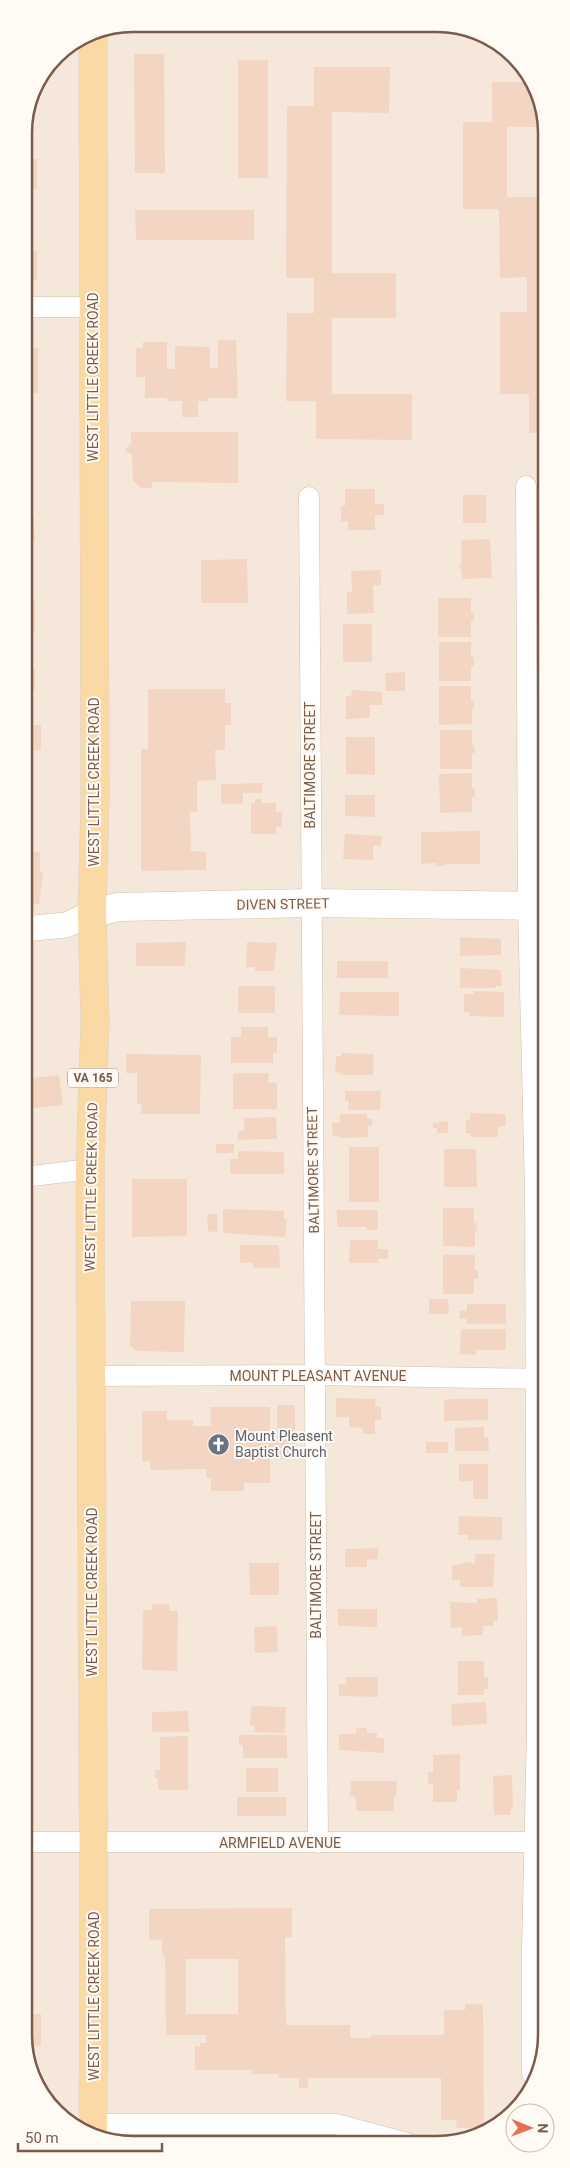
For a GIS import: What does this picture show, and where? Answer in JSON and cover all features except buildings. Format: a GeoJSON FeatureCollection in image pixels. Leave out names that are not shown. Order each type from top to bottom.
{"type":"FeatureCollection","features":[{"type":"Feature","properties":{"kind":"main road","name":"WEST LITTLE CREEK ROAD"},"geometry":{"type":"LineString","coordinates":[[93,41],[94,799],[92,913],[95,1022],[90,1169],[94,1842],[93,2127]]}},
{"type":"Feature","properties":{"kind":"main road","name":"DIVEN STREET"},"geometry":{"type":"LineString","coordinates":[[92,913],[118,907],[310,902],[537,906]]}},
{"type":"Feature","properties":{"kind":"street"},"geometry":{"type":"LineString","coordinates":[[33,307],[93,307]]}},
{"type":"Feature","properties":{"kind":"street"},"geometry":{"type":"LineString","coordinates":[[526,486],[537,906],[535,1178],[537,1259]]}},
{"type":"Feature","properties":{"kind":"street","name":"BALTIMORE STREET"},"geometry":{"type":"LineString","coordinates":[[309,497],[310,902],[318,1843]]}},
{"type":"Feature","properties":{"kind":"street","name":"DIVEN STREET"},"geometry":{"type":"LineString","coordinates":[[33,928],[66,925],[92,913]]}},
{"type":"Feature","properties":{"kind":"street"},"geometry":{"type":"LineString","coordinates":[[32,1176],[90,1169]]}},
{"type":"Feature","properties":{"kind":"street","name":"MOUNT PLEASANT AVENUE"},"geometry":{"type":"LineString","coordinates":[[91,1376],[315,1375],[537,1379]]}},
{"type":"Feature","properties":{"kind":"street"},"geometry":{"type":"LineString","coordinates":[[532,2067],[532,1951],[537,1724]]}},
{"type":"Feature","properties":{"kind":"street","name":"ARMFIELD AVENUE"},"geometry":{"type":"LineString","coordinates":[[32,1842],[534,1842]]}},
{"type":"Feature","properties":{"kind":"street"},"geometry":{"type":"LineString","coordinates":[[95,2128],[336,2124],[381,2136]]}},
{"type":"Feature","properties":{"kind":"shaded area"},"geometry":{"type":"Polygon","coordinates":[[[436,32],[456,34],[487,46],[508,62],[517,72],[530,95],[537,120],[537,2041],[536,2054],[530,2073],[512,2101],[505,2103],[505,2108],[487,2122],[475,2128],[450,2135],[134,2136],[114,2134],[83,2122],[72,2115],[58,2101],[43,2079],[33,2048],[33,120],[43,89],[53,72],[62,62],[83,46],[114,34],[436,32]]]}},
{"type":"Feature","properties":{"kind":"place","name":"Mount Pleasent Baptist Church"},"geometry":{"type":"Point","coordinates":[219,1444]}}]}
